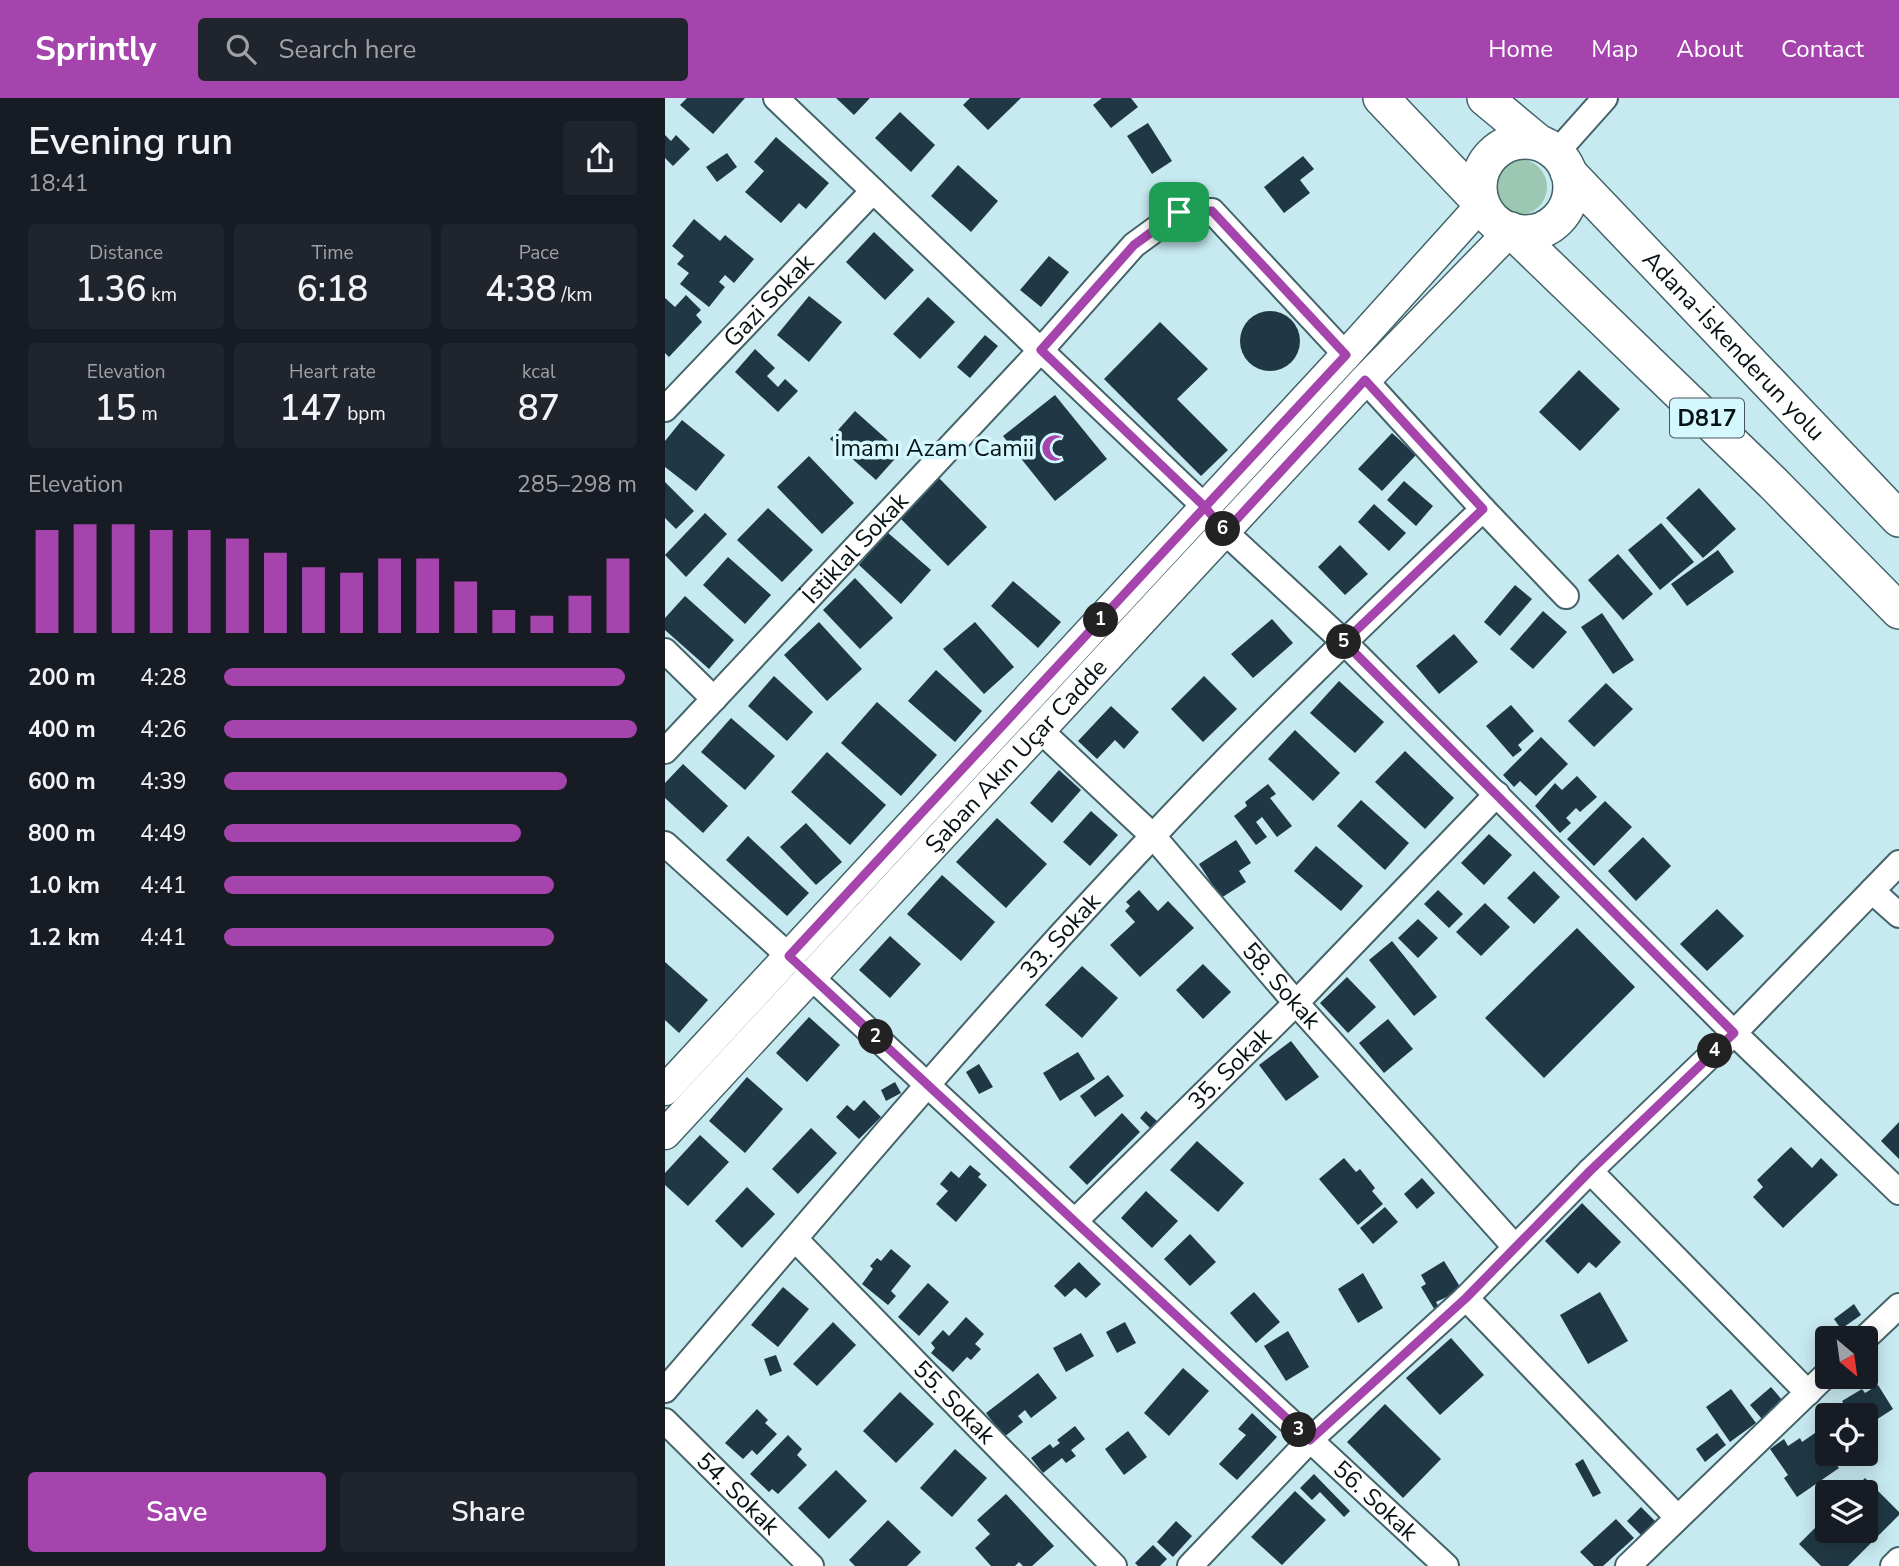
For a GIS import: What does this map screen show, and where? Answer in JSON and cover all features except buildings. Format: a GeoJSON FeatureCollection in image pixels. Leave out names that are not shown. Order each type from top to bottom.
{"type":"FeatureCollection","features":[{"type":"Feature","properties":{"kind":"highway"},"geometry":{"type":"LineString","coordinates":[[1381,98],[1501,227],[1532,232],[1547,227],[1559,217],[1567,204],[1571,189],[1554,156],[1523,140],[1508,143],[1485,162],[1479,183],[1482,204]]}},
{"type":"Feature","properties":{"kind":"highway","name":"D817"},"geometry":{"type":"LineString","coordinates":[[1485,98],[1554,156]]}},
{"type":"Feature","properties":{"kind":"highway","name":"Adana-İskenderun yolu"},"geometry":{"type":"LineString","coordinates":[[1554,156],[1899,519]]}},
{"type":"Feature","properties":{"kind":"highway","name":"D817"},"geometry":{"type":"LineString","coordinates":[[1511,230],[1773,483],[1899,611]]}},
{"type":"Feature","properties":{"kind":"main road"},"geometry":{"type":"LineString","coordinates":[[665,1090],[1346,355],[1482,204]]}},
{"type":"Feature","properties":{"kind":"main road","name":"Şaban Akın Uçar Cadde"},"geometry":{"type":"LineString","coordinates":[[665,1133],[1365,380],[1511,230]]}},
{"type":"Feature","properties":{"kind":"main road"},"geometry":{"type":"LineString","coordinates":[[789,956],[811,977]]}},
{"type":"Feature","properties":{"kind":"street"},"geometry":{"type":"LineString","coordinates":[[776,98],[1205,507],[1225,532],[1344,642],[1734,1033],[1899,1192]]}},
{"type":"Feature","properties":{"kind":"street"},"geometry":{"type":"LineString","coordinates":[[1554,156],[1605,98]]}},
{"type":"Feature","properties":{"kind":"street","name":"Gazi Sokak"},"geometry":{"type":"LineString","coordinates":[[665,410],[873,191]]}},
{"type":"Feature","properties":{"kind":"street","name":"İstiklal Sokak"},"geometry":{"type":"LineString","coordinates":[[665,751],[1041,350],[1134,245],[1179,212],[1212,211],[1346,355]]}},
{"type":"Feature","properties":{"kind":"street"},"geometry":{"type":"LineString","coordinates":[[1365,380],[1566,596]]}},
{"type":"Feature","properties":{"kind":"street","name":"33. Sokak"},"geometry":{"type":"LineString","coordinates":[[665,1390],[927,1083],[1153,836],[1344,642],[1483,509]]}},
{"type":"Feature","properties":{"kind":"street"},"geometry":{"type":"LineString","coordinates":[[665,651],[714,698]]}},
{"type":"Feature","properties":{"kind":"street","name":"58. Sokak"},"geometry":{"type":"LineString","coordinates":[[1040,730],[1153,836],[1296,1003],[1515,1247]]}},
{"type":"Feature","properties":{"kind":"street","name":"35. Sokak"},"geometry":{"type":"LineString","coordinates":[[1075,1221],[1296,1003],[1497,794]]}},
{"type":"Feature","properties":{"kind":"street"},"geometry":{"type":"LineString","coordinates":[[665,844],[789,956]]}},
{"type":"Feature","properties":{"kind":"street"},"geometry":{"type":"LineString","coordinates":[[1190,1566],[1310,1440],[1466,1298],[1590,1171],[1734,1033],[1899,863]]}},
{"type":"Feature","properties":{"kind":"street"},"geometry":{"type":"LineString","coordinates":[[1872,891],[1899,915]]}},
{"type":"Feature","properties":{"kind":"street","name":"56. Sokak"},"geometry":{"type":"LineString","coordinates":[[811,977],[1446,1566]]}},
{"type":"Feature","properties":{"kind":"street"},"geometry":{"type":"LineString","coordinates":[[1590,1171],[1808,1392]]}},
{"type":"Feature","properties":{"kind":"street","name":"55. Sokak"},"geometry":{"type":"LineString","coordinates":[[795,1239],[1114,1566]]}},
{"type":"Feature","properties":{"kind":"street"},"geometry":{"type":"LineString","coordinates":[[1466,1298],[1677,1517]]}},
{"type":"Feature","properties":{"kind":"street"},"geometry":{"type":"LineString","coordinates":[[1878,1326],[1899,1306]]}},
{"type":"Feature","properties":{"kind":"street"},"geometry":{"type":"LineString","coordinates":[[1628,1566],[1815,1385]]}},
{"type":"Feature","properties":{"kind":"street","name":"54. Sokak"},"geometry":{"type":"LineString","coordinates":[[665,1421],[811,1566]]}},
{"type":"Feature","properties":{"kind":"street"},"geometry":{"type":"LineString","coordinates":[[1893,1566],[1899,1560]]}},
{"type":"Feature","properties":{"kind":"green space"},"geometry":{"type":"Polygon","coordinates":[[[1513,159],[1525,159],[1539,167],[1547,181],[1545,198],[1539,207],[1525,215],[1513,215],[1496,203],[1491,193],[1491,181],[1503,164],[1513,159]]]}},
{"type":"Feature","properties":{"kind":"place","name":"İmamı Azam Camii"},"geometry":{"type":"Point","coordinates":[1055,448]}},
{"type":"Feature","properties":{"kind":"route"},"geometry":{"type":"LineString","coordinates":[[1179,212],[1134,245],[1041,350],[1205,507],[789,956],[1310,1440],[1466,1298],[1590,1171],[1734,1033],[1344,642],[1483,509],[1365,380],[1225,532],[1205,507],[1346,355],[1212,211],[1179,212]]}}]}
